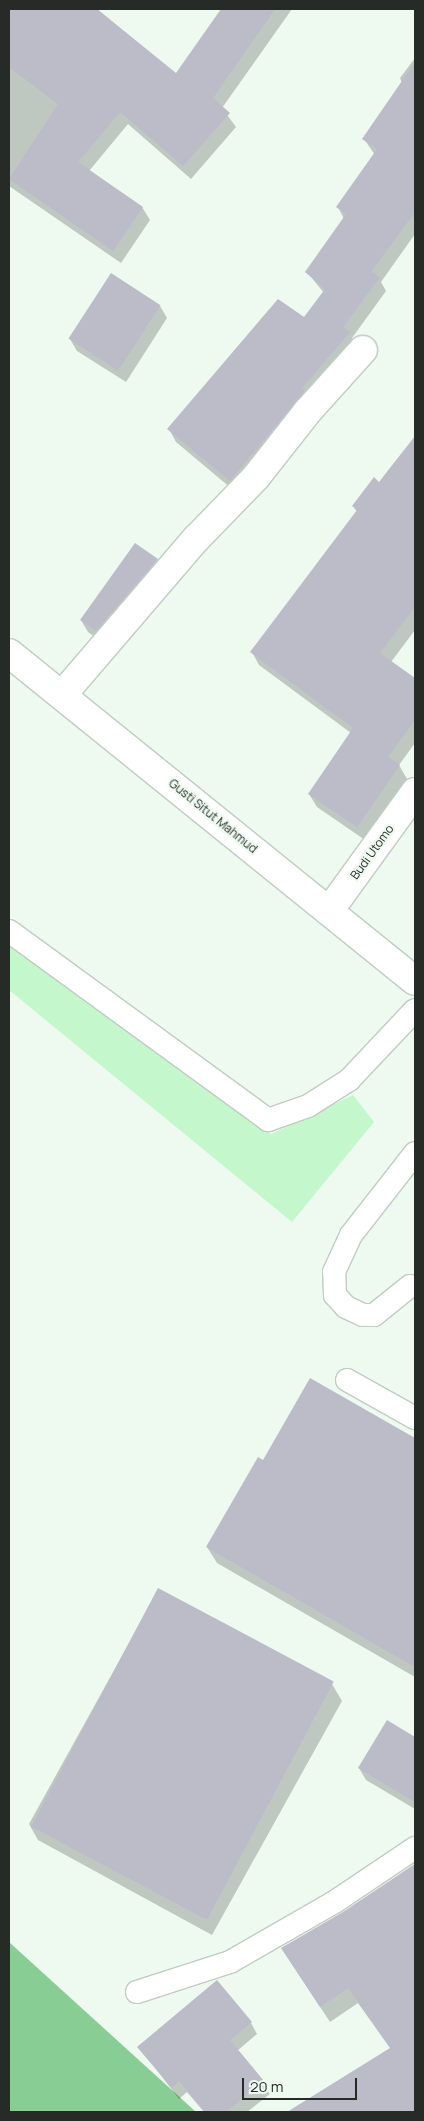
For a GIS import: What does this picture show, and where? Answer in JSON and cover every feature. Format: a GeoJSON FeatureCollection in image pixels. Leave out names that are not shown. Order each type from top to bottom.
{"type":"FeatureCollection","features":[{"type":"Feature","properties":{"kind":"main road"},"geometry":{"type":"LineString","coordinates":[[63,694],[196,538],[256,477],[363,350]]}},
{"type":"Feature","properties":{"kind":"main road","name":"Gusti Situt Mahmud"},"geometry":{"type":"LineString","coordinates":[[9,653],[63,694],[415,982]]}},
{"type":"Feature","properties":{"kind":"main road","name":"Budi Utomo"},"geometry":{"type":"LineString","coordinates":[[329,911],[415,792]]}},
{"type":"Feature","properties":{"kind":"lane"},"geometry":{"type":"LineString","coordinates":[[9,931],[268,1120],[308,1106],[349,1080],[415,1010]]}},
{"type":"Feature","properties":{"kind":"lane"},"geometry":{"type":"LineString","coordinates":[[410,1286],[374,1315],[363,1315],[346,1307],[334,1295],[334,1272],[351,1234],[415,1153]]}},
{"type":"Feature","properties":{"kind":"lane"},"geometry":{"type":"LineString","coordinates":[[347,1380],[415,1418]]}},
{"type":"Feature","properties":{"kind":"lane"},"geometry":{"type":"LineString","coordinates":[[136,1992],[230,1962],[336,1901],[415,1848]]}},
{"type":"Feature","properties":{"kind":"shaded area"},"geometry":{"type":"Polygon","coordinates":[[[9,943],[271,1134],[353,1095],[374,1122],[292,1222],[9,990],[9,943]]]}},
{"type":"Feature","properties":{"kind":"shaded area"},"geometry":{"type":"Polygon","coordinates":[[[9,1942],[196,2112],[9,2112],[9,1942]]]}},
{"type":"Feature","properties":{"kind":"building"},"geometry":{"type":"Polygon","coordinates":[[[9,9],[97,9],[176,73],[221,9],[275,9],[213,98],[230,113],[183,166],[120,112],[78,162],[143,207],[113,251],[9,179],[58,104],[9,67],[9,9]]]}},
{"type":"Feature","properties":{"kind":"building"},"geometry":{"type":"Polygon","coordinates":[[[415,62],[415,212],[371,272],[380,277],[343,327],[350,332],[302,388],[305,391],[230,481],[167,429],[278,299],[304,317],[325,289],[305,272],[346,214],[336,207],[377,149],[362,139],[415,62]]]}},
{"type":"Feature","properties":{"kind":"building"},"geometry":{"type":"Polygon","coordinates":[[[111,273],[160,305],[118,371],[69,338],[111,273]]]}},
{"type":"Feature","properties":{"kind":"building"},"geometry":{"type":"Polygon","coordinates":[[[415,436],[415,607],[380,653],[415,678],[415,720],[388,757],[400,765],[357,827],[308,794],[353,728],[250,652],[357,510],[352,506],[374,477],[379,482],[415,436]]]}},
{"type":"Feature","properties":{"kind":"building"},"geometry":{"type":"Polygon","coordinates":[[[135,543],[158,559],[96,631],[80,620],[135,543]]]}},
{"type":"Feature","properties":{"kind":"building"},"geometry":{"type":"Polygon","coordinates":[[[310,1378],[415,1438],[415,1667],[206,1547],[258,1457],[263,1460],[310,1378]]]}},
{"type":"Feature","properties":{"kind":"building"},"geometry":{"type":"Polygon","coordinates":[[[158,1588],[334,1681],[207,1920],[31,1826],[158,1588]]]}},
{"type":"Feature","properties":{"kind":"building"},"geometry":{"type":"Polygon","coordinates":[[[387,1720],[415,1737],[415,1802],[358,1768],[387,1720]]]}},
{"type":"Feature","properties":{"kind":"building"},"geometry":{"type":"Polygon","coordinates":[[[415,1864],[415,2112],[287,2112],[390,2048],[348,1988],[320,2007],[281,1948],[343,1912],[415,1864]]]}},
{"type":"Feature","properties":{"kind":"building"},"geometry":{"type":"Polygon","coordinates":[[[217,1980],[252,2022],[230,2040],[264,2081],[226,2112],[205,2112],[179,2081],[172,2088],[137,2047],[217,1980]]]}}]}
